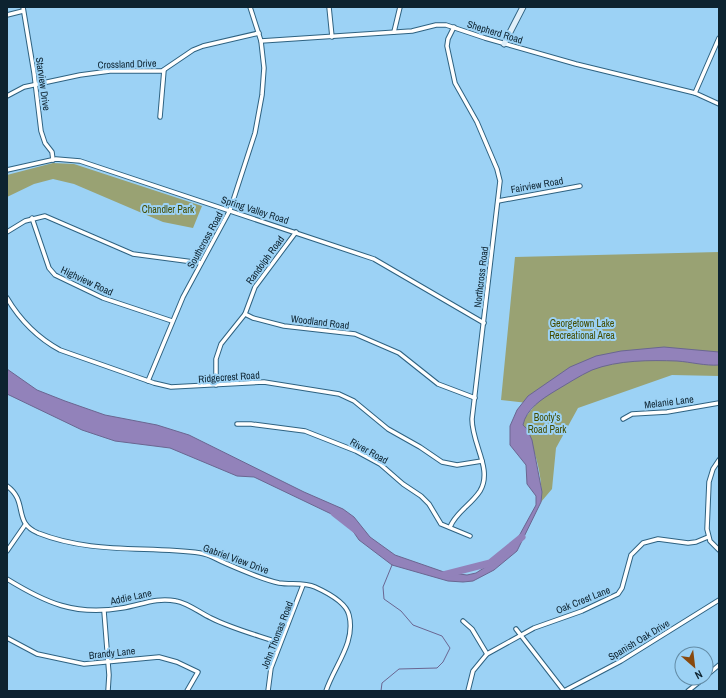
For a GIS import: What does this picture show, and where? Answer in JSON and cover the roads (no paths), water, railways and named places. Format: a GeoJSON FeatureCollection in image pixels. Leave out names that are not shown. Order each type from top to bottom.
{"type":"FeatureCollection","features":[{"type":"Feature","properties":{"kind":"street","name":"Southcross Road"},"geometry":{"type":"LineString","coordinates":[[148,381],[172,321],[230,210],[247,161],[258,117],[263,82],[261,41],[250,7]]}},
{"type":"Feature","properties":{"kind":"street"},"geometry":{"type":"LineString","coordinates":[[329,7],[332,37]]}},
{"type":"Feature","properties":{"kind":"street"},"geometry":{"type":"LineString","coordinates":[[394,32],[400,7]]}},
{"type":"Feature","properties":{"kind":"street"},"geometry":{"type":"LineString","coordinates":[[504,44],[523,7]]}},
{"type":"Feature","properties":{"kind":"street"},"geometry":{"type":"LineString","coordinates":[[7,15],[23,9]]}},
{"type":"Feature","properties":{"kind":"street","name":"Starview Drive"},"geometry":{"type":"LineString","coordinates":[[23,9],[36,84],[41,130],[45,144],[52,152],[53,160]]}},
{"type":"Feature","properties":{"kind":"street","name":"Shepherd Road"},"geometry":{"type":"LineString","coordinates":[[261,41],[418,30],[441,24],[504,44],[576,64],[695,93],[719,104]]}},
{"type":"Feature","properties":{"kind":"street","name":"Northcross Road"},"geometry":{"type":"LineString","coordinates":[[450,528],[457,516],[480,491],[486,474],[474,438],[472,427],[500,181],[497,168],[473,114],[457,89],[453,77],[447,44],[454,27]]}},
{"type":"Feature","properties":{"kind":"street","name":"Crossland Drive"},"geometry":{"type":"LineString","coordinates":[[7,96],[19,88],[110,71],[164,70],[203,46],[259,33]]}},
{"type":"Feature","properties":{"kind":"street"},"geometry":{"type":"LineString","coordinates":[[695,93],[719,38]]}},
{"type":"Feature","properties":{"kind":"street"},"geometry":{"type":"LineString","coordinates":[[160,117],[164,70]]}},
{"type":"Feature","properties":{"kind":"street","name":"Spring Valley Road"},"geometry":{"type":"LineString","coordinates":[[7,170],[53,160],[68,159],[80,161],[374,259],[484,323]]}},
{"type":"Feature","properties":{"kind":"street","name":"Fairview Road"},"geometry":{"type":"LineString","coordinates":[[498,201],[580,186]]}},
{"type":"Feature","properties":{"kind":"street"},"geometry":{"type":"LineString","coordinates":[[7,232],[32,218],[50,217],[133,254],[201,263]]}},
{"type":"Feature","properties":{"kind":"street","name":"Highview Road"},"geometry":{"type":"LineString","coordinates":[[32,218],[49,268],[55,276],[103,298],[172,321]]}},
{"type":"Feature","properties":{"kind":"street","name":"Randolph Road"},"geometry":{"type":"LineString","coordinates":[[216,385],[217,352],[245,314],[255,287],[296,232]]}},
{"type":"Feature","properties":{"kind":"street","name":"Ridgecrest Road"},"geometry":{"type":"LineString","coordinates":[[7,298],[15,311],[29,327],[48,343],[60,350],[148,381],[176,387],[264,382],[339,394],[351,399],[388,429],[420,447],[442,462],[456,465],[482,461]]}},
{"type":"Feature","properties":{"kind":"street","name":"Woodland Road"},"geometry":{"type":"LineString","coordinates":[[245,314],[252,318],[278,325],[354,334],[399,353],[438,384],[475,398]]}},
{"type":"Feature","properties":{"kind":"street","name":"Melanie Lane"},"geometry":{"type":"LineString","coordinates":[[623,419],[632,414],[668,412],[719,403]]}},
{"type":"Feature","properties":{"kind":"street","name":"River Road"},"geometry":{"type":"LineString","coordinates":[[237,424],[251,424],[305,431],[356,452],[380,464],[406,486],[421,496],[429,504],[441,524],[470,536]]}},
{"type":"Feature","properties":{"kind":"street"},"geometry":{"type":"LineString","coordinates":[[719,460],[713,469],[709,482],[708,537],[719,550]]}},
{"type":"Feature","properties":{"kind":"street"},"geometry":{"type":"LineString","coordinates":[[7,486],[20,500],[21,515],[25,525],[7,551]]}},
{"type":"Feature","properties":{"kind":"street","name":"Gabriel View Drive"},"geometry":{"type":"LineString","coordinates":[[25,525],[39,533],[93,548],[201,553],[278,582],[311,585],[326,593],[345,607],[349,614],[349,635],[346,650],[337,664],[326,691]]}},
{"type":"Feature","properties":{"kind":"street","name":"Oak Crest Lane"},"geometry":{"type":"LineString","coordinates":[[468,691],[473,670],[487,654],[520,635],[564,616],[582,611],[618,594],[622,588],[631,555],[643,543],[658,539],[688,543],[708,537]]}},
{"type":"Feature","properties":{"kind":"street","name":"Addie Lane"},"geometry":{"type":"LineString","coordinates":[[7,579],[51,603],[80,610],[104,611],[154,600],[177,601],[211,618],[280,643]]}},
{"type":"Feature","properties":{"kind":"street","name":"John Thomas Road"},"geometry":{"type":"LineString","coordinates":[[268,691],[271,668],[303,584]]}},
{"type":"Feature","properties":{"kind":"street","name":"Spanish Oak Drive"},"geometry":{"type":"LineString","coordinates":[[564,691],[621,661],[719,600]]}},
{"type":"Feature","properties":{"kind":"street"},"geometry":{"type":"LineString","coordinates":[[104,611],[109,662],[108,691]]}},
{"type":"Feature","properties":{"kind":"street"},"geometry":{"type":"LineString","coordinates":[[463,621],[472,629],[487,654]]}},
{"type":"Feature","properties":{"kind":"street"},"geometry":{"type":"LineString","coordinates":[[516,629],[564,691]]}},
{"type":"Feature","properties":{"kind":"street","name":"Brandy Lane"},"geometry":{"type":"LineString","coordinates":[[7,638],[37,654],[84,664],[155,657],[167,658],[198,672],[187,691]]}},
{"type":"Feature","properties":{"kind":"waterway"},"geometry":{"type":"LineString","coordinates":[[334,513],[357,531]]}},
{"type":"Feature","properties":{"kind":"waterway"},"geometry":{"type":"LineString","coordinates":[[443,575],[490,563],[522,537]]}},
{"type":"Feature","properties":{"kind":"waterway"},"geometry":{"type":"LineString","coordinates":[[381,691],[382,683],[399,669],[437,668],[443,662],[450,648],[442,636],[413,625],[401,611],[384,599],[383,587],[392,565]]}},
{"type":"Feature","properties":{"kind":"park label","name":"Chandler Park"},"geometry":{"type":"Point","coordinates":[168,209]}},
{"type":"Feature","properties":{"kind":"park label","name":"Georgetown Lake Recreational Area"},"geometry":{"type":"Point","coordinates":[582,328]}},
{"type":"Feature","properties":{"kind":"park label","name":"Booty's Road Park"},"geometry":{"type":"Point","coordinates":[547,422]}}]}
